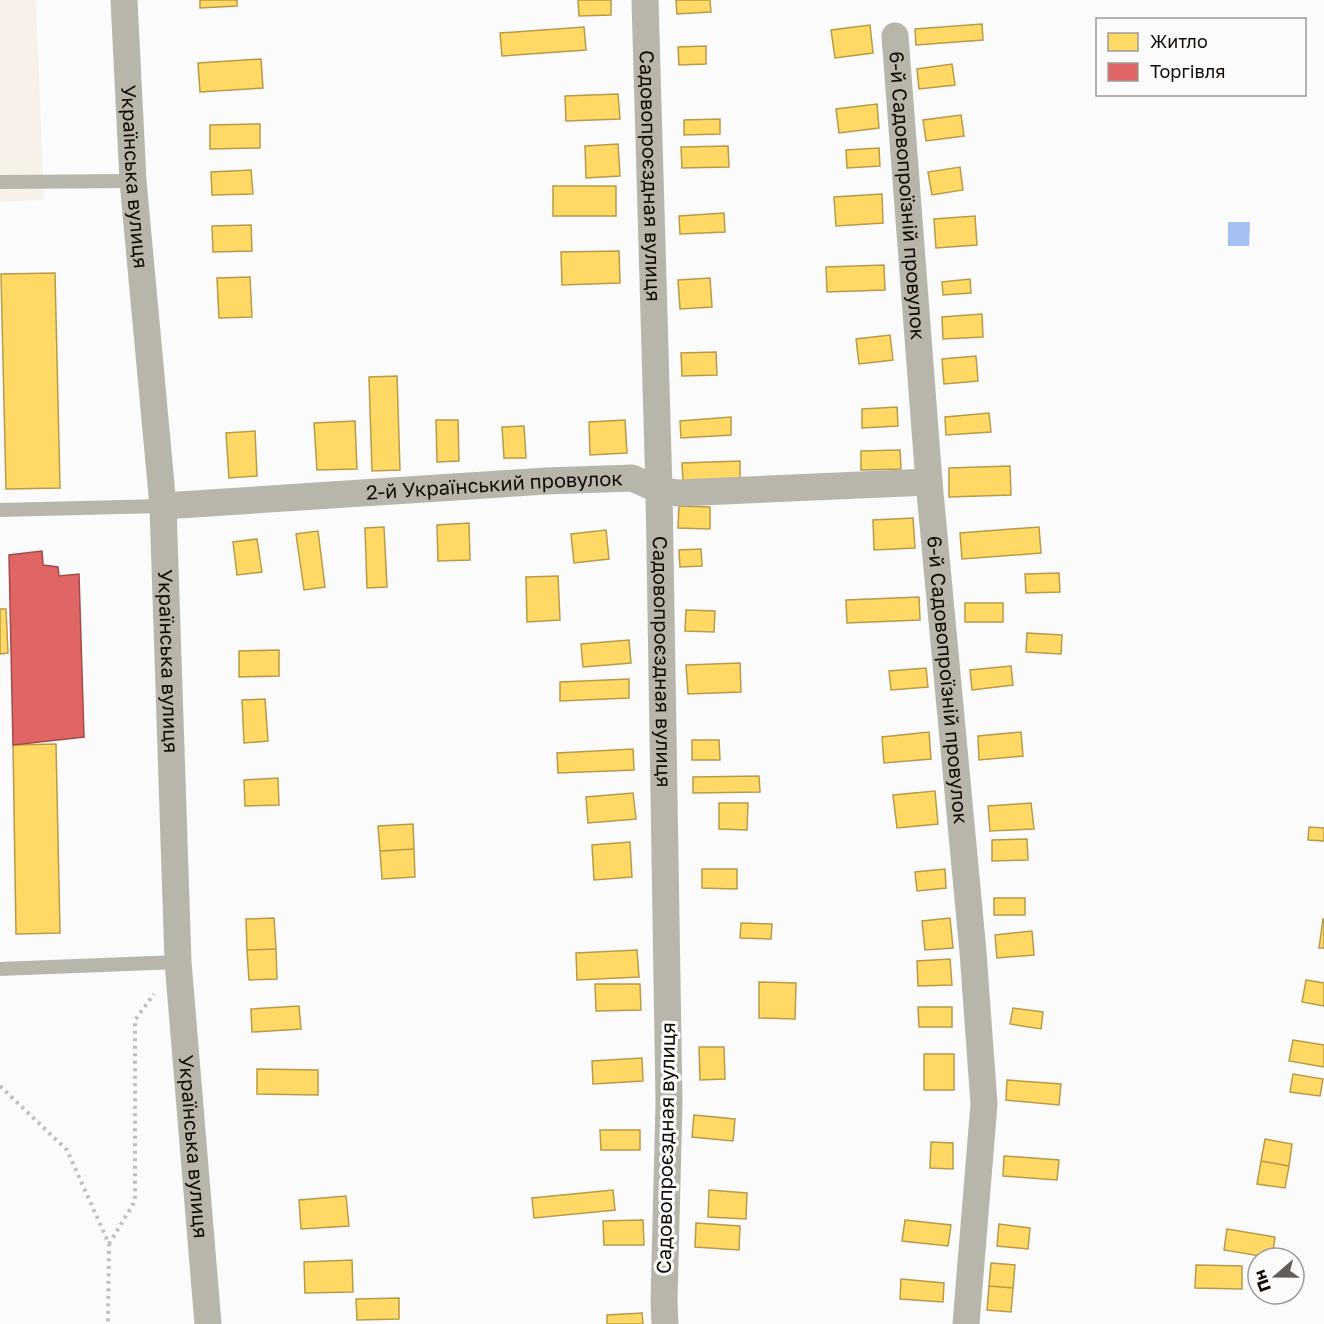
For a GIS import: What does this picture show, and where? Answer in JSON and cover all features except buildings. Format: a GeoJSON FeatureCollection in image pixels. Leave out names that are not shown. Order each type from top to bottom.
{"type":"FeatureCollection","features":[{"type":"Feature","properties":{"kind":"street","name":"Українська вулиця"},"geometry":{"type":"LineString","coordinates":[[124,0],[133,181],[163,506],[178,962],[208,1324]]}},
{"type":"Feature","properties":{"kind":"street","name":"Садовопроєздная вулиця"},"geometry":{"type":"LineString","coordinates":[[645,0],[659,490],[669,1103],[665,1324]]}},
{"type":"Feature","properties":{"kind":"street","name":"6-й Садовопроїзній провулок"},"geometry":{"type":"LineString","coordinates":[[895,36],[929,482],[973,952],[984,1104],[966,1324]]}},
{"type":"Feature","properties":{"kind":"street","name":"2-й Український провулок"},"geometry":{"type":"LineString","coordinates":[[163,506],[546,481],[632,478],[659,490],[678,493],[929,482]]}},
{"type":"Feature","properties":{"kind":"lane"},"geometry":{"type":"LineString","coordinates":[[0,182],[133,181]]}},
{"type":"Feature","properties":{"kind":"lane"},"geometry":{"type":"LineString","coordinates":[[0,510],[163,506]]}},
{"type":"Feature","properties":{"kind":"lane"},"geometry":{"type":"LineString","coordinates":[[0,969],[178,962]]}},
{"type":"Feature","properties":{"kind":"path"},"geometry":{"type":"LineString","coordinates":[[109,1244],[135,1201],[135,1020],[178,962]]}},
{"type":"Feature","properties":{"kind":"path"},"geometry":{"type":"LineString","coordinates":[[0,1086],[67,1150],[109,1244],[108,1324]]}},
{"type":"Feature","properties":{"kind":"shaded area"},"geometry":{"type":"Polygon","coordinates":[[[0,0],[36,0],[44,200],[0,202],[0,0]]]}},
{"type":"Feature","properties":{"kind":"water"},"geometry":{"type":"Polygon","coordinates":[[[1228,222],[1250,222],[1249,246],[1228,246],[1228,222]]]}}]}
